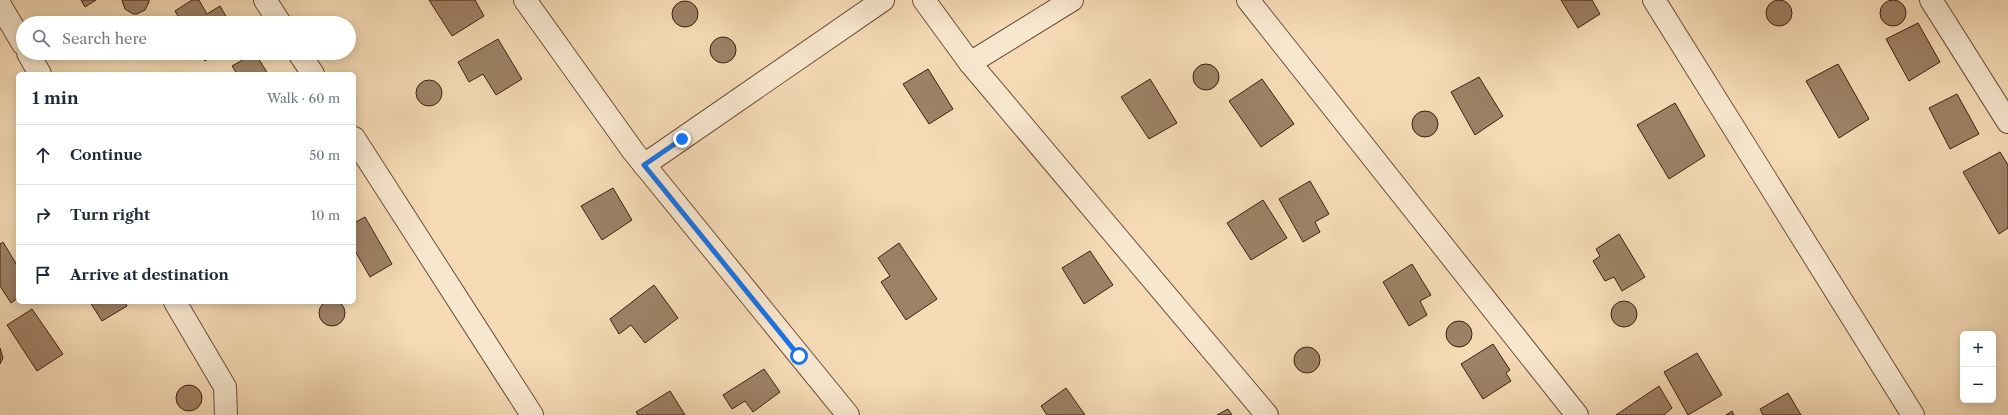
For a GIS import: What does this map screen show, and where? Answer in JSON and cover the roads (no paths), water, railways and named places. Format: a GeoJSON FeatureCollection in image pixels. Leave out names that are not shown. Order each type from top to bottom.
{"type":"FeatureCollection","features":[{"type":"Feature","properties":{"kind":"street"},"geometry":{"type":"LineString","coordinates":[[265,0],[275,16]]}},
{"type":"Feature","properties":{"kind":"street"},"geometry":{"type":"LineString","coordinates":[[525,0],[644,165],[848,415]]}},
{"type":"Feature","properties":{"kind":"street"},"geometry":{"type":"LineString","coordinates":[[644,165],[883,0]]}},
{"type":"Feature","properties":{"kind":"street"},"geometry":{"type":"LineString","coordinates":[[924,0],[970,63],[1267,415]]}},
{"type":"Feature","properties":{"kind":"street"},"geometry":{"type":"LineString","coordinates":[[970,63],[1072,0]]}},
{"type":"Feature","properties":{"kind":"street"},"geometry":{"type":"LineString","coordinates":[[1248,0],[1577,415]]}},
{"type":"Feature","properties":{"kind":"street"},"geometry":{"type":"LineString","coordinates":[[1654,0],[1913,415]]}},
{"type":"Feature","properties":{"kind":"street"},"geometry":{"type":"LineString","coordinates":[[1931,0],[2008,122]]}},
{"type":"Feature","properties":{"kind":"street"},"geometry":{"type":"LineString","coordinates":[[0,5],[16,32]]}},
{"type":"Feature","properties":{"kind":"street"},"geometry":{"type":"LineString","coordinates":[[32,60],[39,72]]}},
{"type":"Feature","properties":{"kind":"street"},"geometry":{"type":"LineString","coordinates":[[304,60],[312,72]]}},
{"type":"Feature","properties":{"kind":"street"},"geometry":{"type":"LineString","coordinates":[[356,141],[532,415]]}},
{"type":"Feature","properties":{"kind":"street"},"geometry":{"type":"LineString","coordinates":[[176,304],[225,387],[226,415]]}}]}
